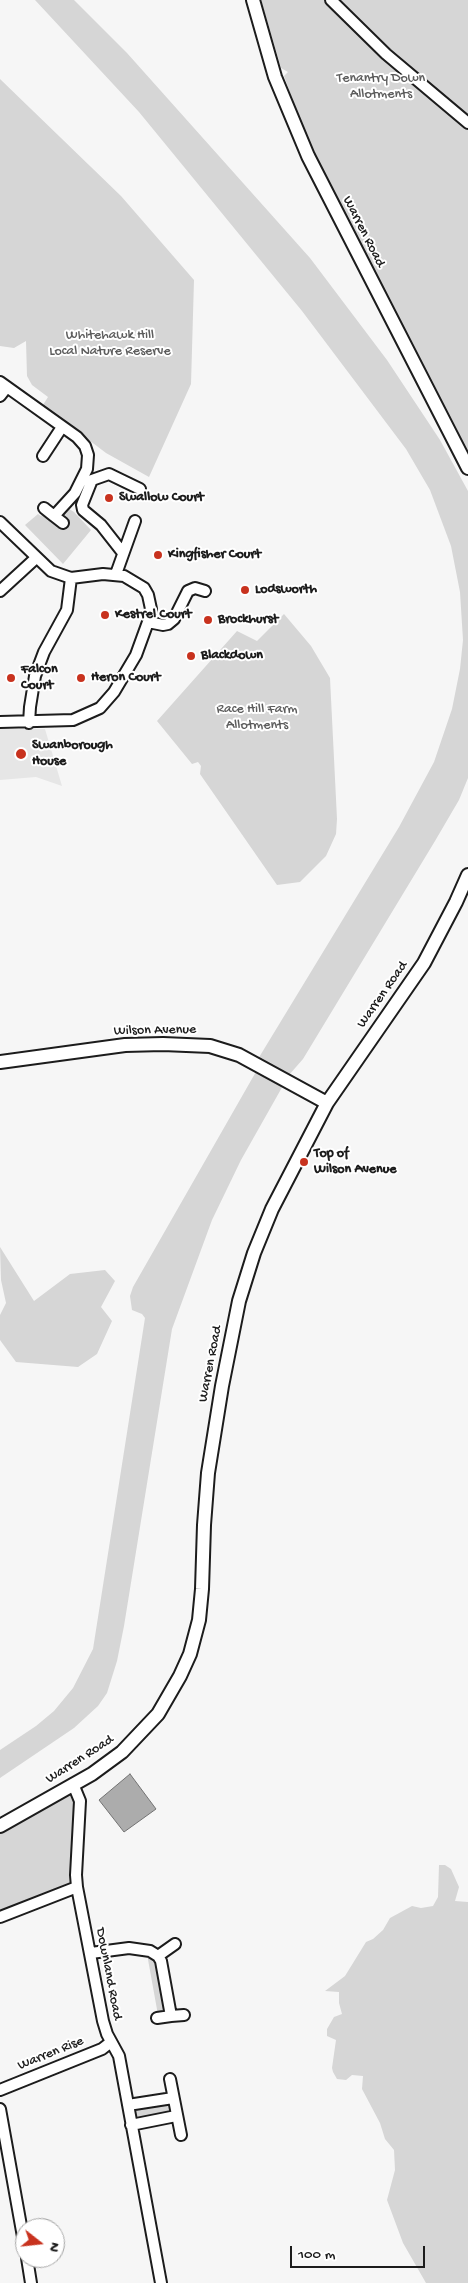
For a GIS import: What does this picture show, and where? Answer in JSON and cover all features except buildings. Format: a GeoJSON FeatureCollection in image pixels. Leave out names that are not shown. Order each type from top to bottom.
{"type":"FeatureCollection","features":[{"type":"Feature","properties":{"kind":"street","name":"Warren Road"},"geometry":{"type":"LineString","coordinates":[[253,0],[276,76],[308,156],[468,468]]}},
{"type":"Feature","properties":{"kind":"street"},"geometry":{"type":"LineString","coordinates":[[331,0],[386,54],[468,122]]}},
{"type":"Feature","properties":{"kind":"street"},"geometry":{"type":"LineString","coordinates":[[0,396],[3,384],[82,443],[88,460],[80,485],[58,520],[44,508]]}},
{"type":"Feature","properties":{"kind":"street"},"geometry":{"type":"LineString","coordinates":[[43,456],[62,427]]}},
{"type":"Feature","properties":{"kind":"street"},"geometry":{"type":"LineString","coordinates":[[123,553],[102,525],[83,510],[82,505],[92,480],[109,474],[140,489]]}},
{"type":"Feature","properties":{"kind":"street"},"geometry":{"type":"LineString","coordinates":[[116,574],[135,520]]}},
{"type":"Feature","properties":{"kind":"street"},"geometry":{"type":"LineString","coordinates":[[0,522],[51,571],[71,578],[116,574],[133,580],[146,592],[151,609],[136,655],[112,696],[100,708],[73,720],[29,723],[0,722]]}},
{"type":"Feature","properties":{"kind":"street"},"geometry":{"type":"LineString","coordinates":[[0,591],[36,558]]}},
{"type":"Feature","properties":{"kind":"street"},"geometry":{"type":"LineString","coordinates":[[29,723],[35,676],[44,652],[67,610],[71,578]]}},
{"type":"Feature","properties":{"kind":"street"},"geometry":{"type":"LineString","coordinates":[[148,622],[162,625],[168,624],[174,619],[188,591],[195,588],[205,591]]}},
{"type":"Feature","properties":{"kind":"street","name":"Warren Road"},"geometry":{"type":"LineString","coordinates":[[0,1826],[73,1784],[122,1752],[146,1728],[168,1699],[190,1654],[199,1620],[208,1473],[222,1386],[239,1301],[254,1253],[272,1209],[327,1103],[424,963],[468,875]]}},
{"type":"Feature","properties":{"kind":"street","name":"Wilson Avenue"},"geometry":{"type":"LineString","coordinates":[[0,1062],[125,1045],[210,1046],[239,1055],[327,1103]]}},
{"type":"Feature","properties":{"kind":"street","name":"Downland Road"},"geometry":{"type":"LineString","coordinates":[[73,1784],[80,1801],[76,1875],[103,2021],[119,2056],[161,2283]]}},
{"type":"Feature","properties":{"kind":"street"},"geometry":{"type":"LineString","coordinates":[[0,1917],[78,1886]]}},
{"type":"Feature","properties":{"kind":"street"},"geometry":{"type":"LineString","coordinates":[[158,1956],[175,1944]]}},
{"type":"Feature","properties":{"kind":"street"},"geometry":{"type":"LineString","coordinates":[[91,1953],[129,1948],[150,1951],[158,1956],[161,1961],[171,2016]]}},
{"type":"Feature","properties":{"kind":"street"},"geometry":{"type":"LineString","coordinates":[[157,2018],[184,2015]]}},
{"type":"Feature","properties":{"kind":"street","name":"Warren Rise"},"geometry":{"type":"LineString","coordinates":[[0,2090],[102,2049],[111,2042]]}},
{"type":"Feature","properties":{"kind":"street"},"geometry":{"type":"LineString","coordinates":[[170,2078],[181,2135]]}},
{"type":"Feature","properties":{"kind":"street"},"geometry":{"type":"LineString","coordinates":[[128,2104],[173,2098]]}},
{"type":"Feature","properties":{"kind":"street"},"geometry":{"type":"LineString","coordinates":[[0,2109],[20,2218]]}},
{"type":"Feature","properties":{"kind":"street"},"geometry":{"type":"LineString","coordinates":[[131,2125],[176,2116]]}},
{"type":"Feature","properties":{"kind":"street"},"geometry":{"type":"LineString","coordinates":[[29,2268],[31,2283]]}},
{"type":"Feature","properties":{"kind":"shaded area"},"geometry":{"type":"Polygon","coordinates":[[[0,729],[45,729],[62,786],[36,777],[0,780],[0,729]]]}},
{"type":"Feature","properties":{"kind":"shaded area"},"geometry":{"type":"Polygon","coordinates":[[[130,1774],[156,1809],[124,1832],[99,1800],[130,1774]]]}},
{"type":"Feature","properties":{"kind":"green space"},"geometry":{"type":"Polygon","coordinates":[[[35,0],[74,0],[127,53],[310,258],[387,360],[440,440],[468,491],[468,778],[459,800],[435,841],[303,1059],[289,1075],[241,1160],[212,1220],[172,1329],[124,1626],[117,1661],[107,1693],[98,1706],[74,1728],[0,1778],[0,1750],[36,1726],[54,1711],[73,1688],[93,1649],[145,1318],[142,1314],[132,1310],[130,1296],[133,1287],[257,1070],[258,1059],[399,827],[434,762],[452,709],[460,669],[463,640],[460,592],[451,546],[430,490],[406,449],[302,311],[139,112],[35,0]]]}},
{"type":"Feature","properties":{"kind":"green space","name":"Tenantry Down Allotments"},"geometry":{"type":"Polygon","coordinates":[[[261,0],[468,0],[468,454],[311,149],[312,147],[305,134],[284,76],[288,72],[281,68],[261,0]]]}},
{"type":"Feature","properties":{"kind":"green space","name":"Whitehawk Hill Local Nature Reserve"},"geometry":{"type":"Polygon","coordinates":[[[0,79],[121,196],[194,280],[191,384],[149,477],[106,453],[43,405],[48,397],[32,385],[27,376],[26,341],[14,348],[0,346],[0,79]]]}},
{"type":"Feature","properties":{"kind":"green space"},"geometry":{"type":"Polygon","coordinates":[[[66,507],[74,512],[91,530],[63,564],[25,525],[38,514],[41,516],[43,514],[62,527],[62,513],[66,507]]]}},
{"type":"Feature","properties":{"kind":"green space","name":"Race Hill Farm Allotments"},"geometry":{"type":"Polygon","coordinates":[[[284,614],[311,646],[330,678],[337,819],[336,834],[326,856],[300,882],[277,885],[200,774],[201,766],[198,762],[192,764],[157,721],[237,631],[257,641],[284,614]]]}},
{"type":"Feature","properties":{"kind":"green space"},"geometry":{"type":"Polygon","coordinates":[[[0,1247],[34,1301],[70,1274],[105,1270],[115,1281],[101,1307],[112,1321],[97,1354],[78,1367],[16,1362],[0,1340],[0,1315],[6,1303],[1,1280],[0,1247]]]}},
{"type":"Feature","properties":{"kind":"green space"},"geometry":{"type":"Polygon","coordinates":[[[76,1793],[76,1886],[0,1916],[0,1832],[65,1795],[76,1793]]]}},
{"type":"Feature","properties":{"kind":"green space"},"geometry":{"type":"Polygon","coordinates":[[[439,1865],[445,1865],[451,1869],[459,1887],[455,1901],[468,1902],[468,2283],[426,2283],[403,2243],[387,2200],[395,2170],[394,2150],[385,2139],[380,2123],[362,2089],[363,2076],[352,2075],[346,2080],[337,2079],[332,2068],[336,2040],[327,2036],[327,2029],[334,2017],[342,2014],[339,1992],[325,1991],[345,1976],[366,1942],[373,1939],[383,1930],[390,1918],[412,1906],[421,1908],[433,1906],[438,1897],[439,1865]]]}},
{"type":"Feature","properties":{"kind":"green space"},"geometry":{"type":"Polygon","coordinates":[[[147,1954],[156,1960],[165,2010],[158,2015],[147,1954]]]}},
{"type":"Feature","properties":{"kind":"green space"},"geometry":{"type":"Polygon","coordinates":[[[169,2103],[171,2108],[169,2113],[139,2119],[133,2113],[135,2108],[169,2103]]]}},
{"type":"Feature","properties":{"kind":"place","name":"Swallow Court"},"geometry":{"type":"Point","coordinates":[109,498]}},
{"type":"Feature","properties":{"kind":"place","name":"Kingfisher Court"},"geometry":{"type":"Point","coordinates":[158,555]}},
{"type":"Feature","properties":{"kind":"place","name":"Lodsworth"},"geometry":{"type":"Point","coordinates":[245,590]}},
{"type":"Feature","properties":{"kind":"place","name":"Kestrel Court"},"geometry":{"type":"Point","coordinates":[105,615]}},
{"type":"Feature","properties":{"kind":"place","name":"Brockhurst"},"geometry":{"type":"Point","coordinates":[208,620]}},
{"type":"Feature","properties":{"kind":"place","name":"Blackdown"},"geometry":{"type":"Point","coordinates":[191,656]}},
{"type":"Feature","properties":{"kind":"place","name":"Falcon Court"},"geometry":{"type":"Point","coordinates":[11,678]}},
{"type":"Feature","properties":{"kind":"place","name":"Heron Court"},"geometry":{"type":"Point","coordinates":[81,678]}},
{"type":"Feature","properties":{"kind":"place","name":"Swanborough House"},"geometry":{"type":"Point","coordinates":[21,754]}},
{"type":"Feature","properties":{"kind":"place","name":"Top of Wilson Avenue"},"geometry":{"type":"Point","coordinates":[304,1162]}}]}
